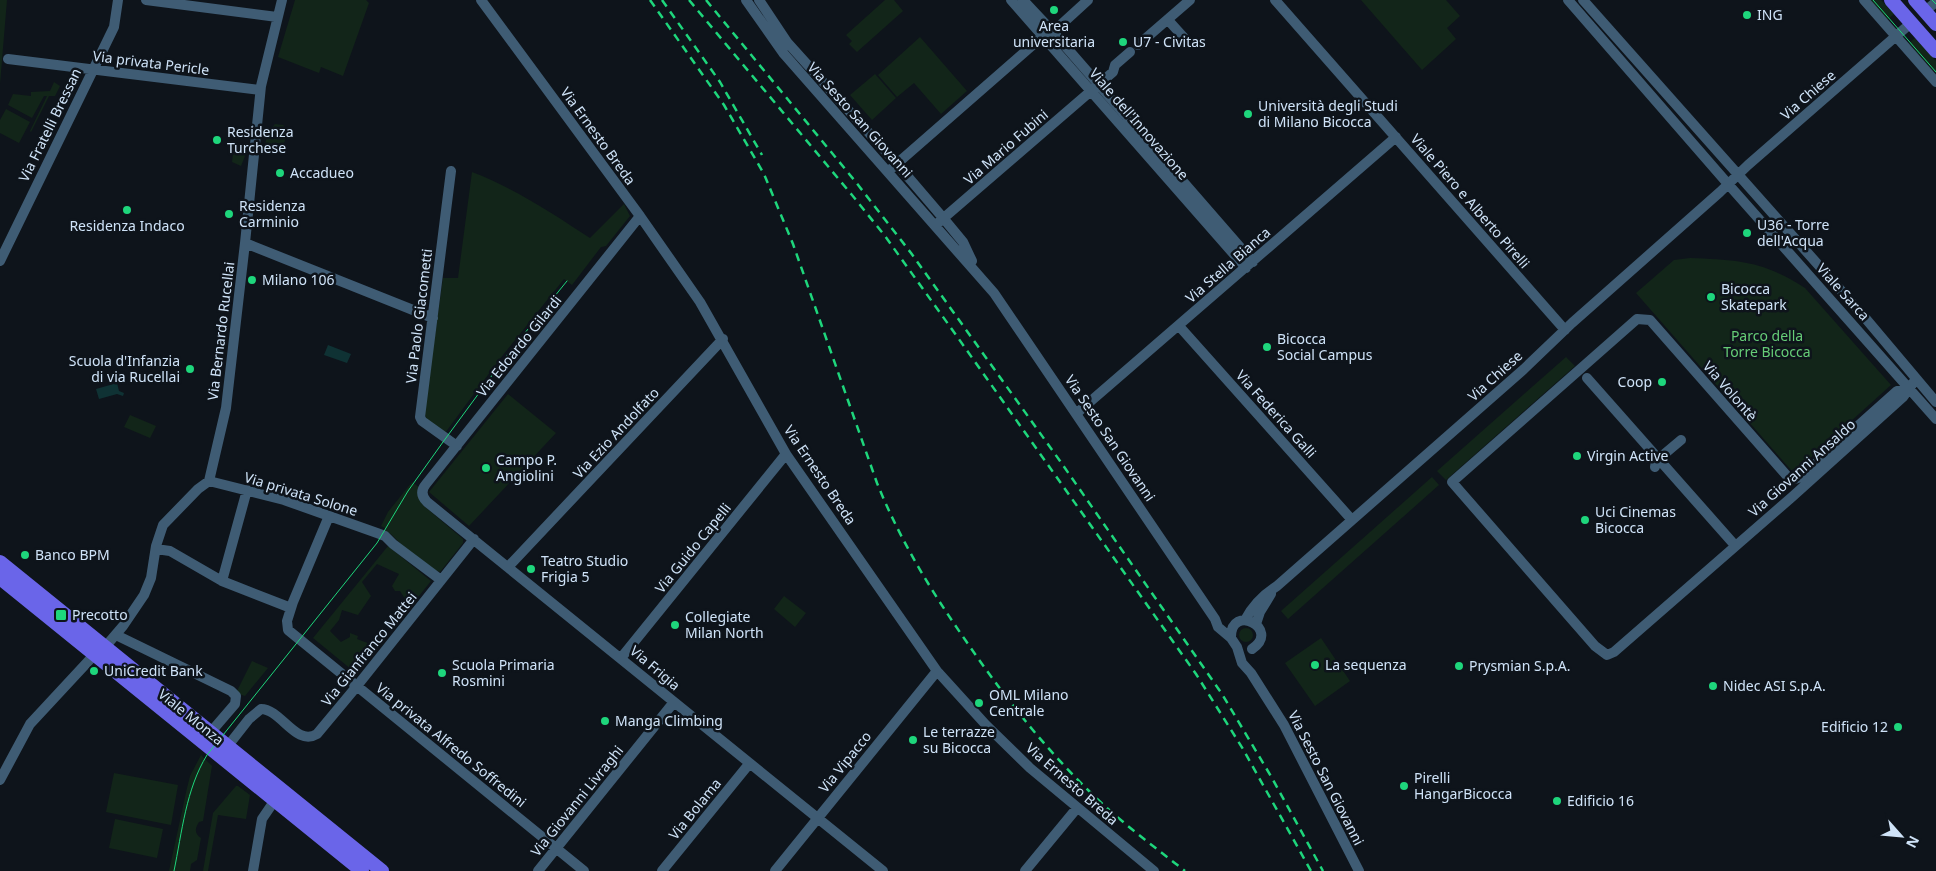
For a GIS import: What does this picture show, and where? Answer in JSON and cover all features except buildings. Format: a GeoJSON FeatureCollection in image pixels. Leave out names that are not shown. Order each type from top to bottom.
{"type":"FeatureCollection","features":[{"type":"Feature","properties":{"kind":"main road"},"geometry":{"type":"LineString","coordinates":[[1891,0],[1936,51]]}},
{"type":"Feature","properties":{"kind":"main road"},"geometry":{"type":"LineString","coordinates":[[1915,0],[1936,24]]}},
{"type":"Feature","properties":{"kind":"main road"},"geometry":{"type":"LineString","coordinates":[[1911,23],[1925,11]]}},
{"type":"Feature","properties":{"kind":"main road","name":"Viale Monza"},"geometry":{"type":"LineString","coordinates":[[0,562],[100,650],[223,752],[382,871]]}},
{"type":"Feature","properties":{"kind":"main road","name":"Viale Monza"},"geometry":{"type":"LineString","coordinates":[[0,578],[210,733],[223,752],[275,800],[362,871]]}},
{"type":"Feature","properties":{"kind":"street","name":"Via Fratelli Bressan"},"geometry":{"type":"LineString","coordinates":[[1,257],[114,27],[118,0]]}},
{"type":"Feature","properties":{"kind":"street"},"geometry":{"type":"LineString","coordinates":[[146,0],[277,17]]}},
{"type":"Feature","properties":{"kind":"street","name":"Via Bernardo Rucellai"},"geometry":{"type":"LineString","coordinates":[[209,481],[225,414],[245,243],[260,90],[282,0]]}},
{"type":"Feature","properties":{"kind":"street","name":"Via Ernesto Breda"},"geometry":{"type":"LineString","coordinates":[[481,0],[640,216],[700,302],[786,454],[937,671],[986,725],[1030,768],[1154,871]]}},
{"type":"Feature","properties":{"kind":"street","name":"Via Sesto San Giovanni"},"geometry":{"type":"LineString","coordinates":[[746,0],[784,54],[994,293],[1215,618],[1218,627],[1231,638],[1237,647],[1240,660],[1251,673],[1291,738],[1359,871]]}},
{"type":"Feature","properties":{"kind":"street","name":"Via Sesto San Giovanni"},"geometry":{"type":"LineString","coordinates":[[759,0],[787,42],[897,164],[963,242],[980,275]]}},
{"type":"Feature","properties":{"kind":"street","name":"Viale dell'Innovazione"},"geometry":{"type":"LineString","coordinates":[[1011,0],[1043,36],[1096,88]]}},
{"type":"Feature","properties":{"kind":"street","name":"Viale dell'Innovazione"},"geometry":{"type":"LineString","coordinates":[[1023,0],[1053,32],[1096,88],[1250,265]]}},
{"type":"Feature","properties":{"kind":"street"},"geometry":{"type":"LineString","coordinates":[[888,172],[1043,36],[1053,32],[1088,0]]}},
{"type":"Feature","properties":{"kind":"street"},"geometry":{"type":"LineString","coordinates":[[1138,45],[1190,0]]}},
{"type":"Feature","properties":{"kind":"street","name":"Viale Piero e Alberto Pirelli"},"geometry":{"type":"LineString","coordinates":[[1275,0],[1564,330]]}},
{"type":"Feature","properties":{"kind":"street","name":"Viale Sarca"},"geometry":{"type":"LineString","coordinates":[[1568,0],[1936,419]]}},
{"type":"Feature","properties":{"kind":"street","name":"Viale Sarca"},"geometry":{"type":"LineString","coordinates":[[1583,0],[1861,313],[1936,402]]}},
{"type":"Feature","properties":{"kind":"street"},"geometry":{"type":"LineString","coordinates":[[1864,0],[1936,82]]}},
{"type":"Feature","properties":{"kind":"street"},"geometry":{"type":"LineString","coordinates":[[1925,11],[1936,2]]}},
{"type":"Feature","properties":{"kind":"street"},"geometry":{"type":"LineString","coordinates":[[1168,20],[1187,41]]}},
{"type":"Feature","properties":{"kind":"street","name":"Via Chiese"},"geometry":{"type":"LineString","coordinates":[[1738,174],[1911,23]]}},
{"type":"Feature","properties":{"kind":"street","name":"Via Mario Fubini"},"geometry":{"type":"LineString","coordinates":[[944,219],[1096,88],[1113,72],[1115,65],[1130,52]]}},
{"type":"Feature","properties":{"kind":"street","name":"Via privata Pericle"},"geometry":{"type":"LineString","coordinates":[[8,59],[260,90]]}},
{"type":"Feature","properties":{"kind":"street","name":"Via Stella Bianca"},"geometry":{"type":"LineString","coordinates":[[1077,414],[1396,137]]}},
{"type":"Feature","properties":{"kind":"street","name":"Via Paolo Giacometti"},"geometry":{"type":"LineString","coordinates":[[451,171],[420,417],[422,421],[457,446]]}},
{"type":"Feature","properties":{"kind":"street"},"geometry":{"type":"LineString","coordinates":[[1728,184],[1738,174]]}},
{"type":"Feature","properties":{"kind":"street","name":"Via Chiese"},"geometry":{"type":"LineString","coordinates":[[1241,622],[1258,601],[1524,369],[1564,330],[1728,184]]}},
{"type":"Feature","properties":{"kind":"street","name":"Via Edoardo Gilardi"},"geometry":{"type":"LineString","coordinates":[[422,494],[426,484],[640,216]]}},
{"type":"Feature","properties":{"kind":"street"},"geometry":{"type":"LineString","coordinates":[[930,218],[939,223],[944,219]]}},
{"type":"Feature","properties":{"kind":"street"},"geometry":{"type":"LineString","coordinates":[[245,243],[433,318]]}},
{"type":"Feature","properties":{"kind":"street","name":"Via Volontè"},"geometry":{"type":"LineString","coordinates":[[1606,655],[1595,646],[1452,482],[1637,319],[1650,320],[1788,477]]}},
{"type":"Feature","properties":{"kind":"street","name":"Via Federica Galli"},"geometry":{"type":"LineString","coordinates":[[1179,326],[1352,520]]}},
{"type":"Feature","properties":{"kind":"street","name":"Via Ezio Andolfato"},"geometry":{"type":"LineString","coordinates":[[508,567],[723,340]]}},
{"type":"Feature","properties":{"kind":"street"},"geometry":{"type":"LineString","coordinates":[[1587,378],[1655,463],[1732,542]]}},
{"type":"Feature","properties":{"kind":"street"},"geometry":{"type":"LineString","coordinates":[[1908,388],[1916,379]]}},
{"type":"Feature","properties":{"kind":"street","name":"Via Giovanni Ansaldo"},"geometry":{"type":"LineString","coordinates":[[1788,477],[1796,479],[1804,475],[1896,391],[1908,388]]}},
{"type":"Feature","properties":{"kind":"street","name":"Via Giovanni Ansaldo"},"geometry":{"type":"LineString","coordinates":[[1606,655],[1614,652],[1792,497],[1903,397],[1908,388]]}},
{"type":"Feature","properties":{"kind":"street"},"geometry":{"type":"LineString","coordinates":[[1655,463],[1681,440]]}},
{"type":"Feature","properties":{"kind":"street","name":"Via Guido Capelli"},"geometry":{"type":"LineString","coordinates":[[622,658],[786,454]]}},
{"type":"Feature","properties":{"kind":"street"},"geometry":{"type":"LineString","coordinates":[[1788,477],[1793,487],[1792,497]]}},
{"type":"Feature","properties":{"kind":"street"},"geometry":{"type":"LineString","coordinates":[[0,780],[30,724],[82,666],[116,635],[144,596],[151,578],[162,527],[200,487],[209,481]]}},
{"type":"Feature","properties":{"kind":"street","name":"Via privata Solone"},"geometry":{"type":"LineString","coordinates":[[209,481],[284,500],[385,536],[442,580]]}},
{"type":"Feature","properties":{"kind":"street"},"geometry":{"type":"LineString","coordinates":[[222,581],[247,490]]}},
{"type":"Feature","properties":{"kind":"street","name":"Via Frigia"},"geometry":{"type":"LineString","coordinates":[[422,494],[427,502],[883,871]]}},
{"type":"Feature","properties":{"kind":"street"},"geometry":{"type":"LineString","coordinates":[[156,549],[170,551],[222,581],[291,608],[329,516]]}},
{"type":"Feature","properties":{"kind":"street","name":"Via Gianfranco Mattei"},"geometry":{"type":"LineString","coordinates":[[223,752],[249,719],[261,709],[271,711],[304,736],[311,737],[317,734],[474,539]]}},
{"type":"Feature","properties":{"kind":"street","name":"Via Chiese"},"geometry":{"type":"LineString","coordinates":[[1252,649],[1260,638],[1260,630],[1256,624],[1260,612],[1277,586]]}},
{"type":"Feature","properties":{"kind":"street","name":"Via privata Alfredo Soffredini"},"geometry":{"type":"LineString","coordinates":[[291,608],[287,619],[287,628],[290,632],[584,871]]}},
{"type":"Feature","properties":{"kind":"street"},"geometry":{"type":"LineString","coordinates":[[1215,618],[1256,624]]}},
{"type":"Feature","properties":{"kind":"street"},"geometry":{"type":"LineString","coordinates":[[1231,638],[1232,630],[1241,622]]}},
{"type":"Feature","properties":{"kind":"street"},"geometry":{"type":"LineString","coordinates":[[116,635],[233,693],[236,697],[236,702],[210,733]]}},
{"type":"Feature","properties":{"kind":"street"},"geometry":{"type":"LineString","coordinates":[[1237,647],[1244,650],[1252,649],[1249,657],[1251,673]]}},
{"type":"Feature","properties":{"kind":"street","name":"Via Vipacco"},"geometry":{"type":"LineString","coordinates":[[775,871],[937,671]]}},
{"type":"Feature","properties":{"kind":"street","name":"Via Giovanni Livraghi"},"geometry":{"type":"LineString","coordinates":[[538,871],[674,702]]}},
{"type":"Feature","properties":{"kind":"street","name":"Via Bolama"},"geometry":{"type":"LineString","coordinates":[[662,871],[749,764]]}},
{"type":"Feature","properties":{"kind":"street"},"geometry":{"type":"LineString","coordinates":[[253,871],[262,818],[275,800]]}},
{"type":"Feature","properties":{"kind":"street"},"geometry":{"type":"LineString","coordinates":[[1025,871],[1077,808]]}},
{"type":"Feature","properties":{"kind":"green space"},"geometry":{"type":"Polygon","coordinates":[[[0,0],[7,0],[0,84],[0,0]]]}},
{"type":"Feature","properties":{"kind":"green space"},"geometry":{"type":"Polygon","coordinates":[[[295,0],[366,0],[369,3],[343,76],[321,67],[319,73],[278,57],[295,0]]]}},
{"type":"Feature","properties":{"kind":"green space"},"geometry":{"type":"Polygon","coordinates":[[[885,0],[894,0],[903,11],[857,52],[849,44],[852,41],[846,35],[885,0]]]}},
{"type":"Feature","properties":{"kind":"green space"},"geometry":{"type":"Polygon","coordinates":[[[1361,0],[1446,0],[1460,16],[1447,28],[1456,39],[1422,70],[1361,0]]]}},
{"type":"Feature","properties":{"kind":"green space"},"geometry":{"type":"Polygon","coordinates":[[[1869,0],[1881,0],[1894,14],[1887,20],[1869,0]]]}},
{"type":"Feature","properties":{"kind":"green space"},"geometry":{"type":"Polygon","coordinates":[[[920,37],[967,91],[941,114],[914,83],[897,97],[878,75],[920,37]]]}},
{"type":"Feature","properties":{"kind":"green space"},"geometry":{"type":"Polygon","coordinates":[[[1915,38],[1936,61],[1936,74],[1909,43],[1915,38]]]}},
{"type":"Feature","properties":{"kind":"green space"},"geometry":{"type":"Polygon","coordinates":[[[875,74],[896,98],[872,120],[850,95],[875,74]]]}},
{"type":"Feature","properties":{"kind":"green space"},"geometry":{"type":"Polygon","coordinates":[[[54,82],[60,86],[55,96],[49,96],[31,132],[47,96],[44,96],[32,118],[8,105],[13,94],[31,96],[31,92],[50,91],[54,82]]]}},
{"type":"Feature","properties":{"kind":"green space"},"geometry":{"type":"Polygon","coordinates":[[[6,109],[30,122],[19,143],[0,133],[0,120],[6,109]]]}},
{"type":"Feature","properties":{"kind":"green space"},"geometry":{"type":"Polygon","coordinates":[[[275,124],[283,125],[286,128],[286,137],[281,148],[274,152],[269,152],[265,147],[267,133],[275,124]]]}},
{"type":"Feature","properties":{"kind":"green space"},"geometry":{"type":"Polygon","coordinates":[[[234,145],[247,151],[241,166],[232,162],[234,145]]]}},
{"type":"Feature","properties":{"kind":"green space"},"geometry":{"type":"Polygon","coordinates":[[[472,172],[518,193],[590,238],[624,204],[630,216],[606,246],[601,247],[572,285],[564,279],[499,360],[445,433],[428,422],[424,413],[443,278],[458,278],[472,172]]]}},
{"type":"Feature","properties":{"kind":"green space","name":"Parco della Torre Bicocca"},"geometry":{"type":"Polygon","coordinates":[[[1690,258],[1737,261],[1763,267],[1805,288],[1891,385],[1798,469],[1791,470],[1636,293],[1674,260],[1690,258]]]}},
{"type":"Feature","properties":{"kind":"green space"},"geometry":{"type":"Polygon","coordinates":[[[1566,357],[1575,366],[1446,480],[1437,471],[1566,357]]]}},
{"type":"Feature","properties":{"kind":"green space","name":"Campo P. Angiolini"},"geometry":{"type":"Polygon","coordinates":[[[508,394],[556,433],[469,526],[429,492],[508,394]]]}},
{"type":"Feature","properties":{"kind":"green space"},"geometry":{"type":"Polygon","coordinates":[[[130,415],[156,426],[150,438],[124,427],[130,415]]]}},
{"type":"Feature","properties":{"kind":"green space"},"geometry":{"type":"Polygon","coordinates":[[[1432,477],[1439,485],[1288,619],[1281,611],[1432,477]]]}},
{"type":"Feature","properties":{"kind":"green space"},"geometry":{"type":"Polygon","coordinates":[[[412,482],[420,488],[421,502],[424,506],[463,539],[463,543],[440,572],[423,566],[381,526],[388,512],[412,482]]]}},
{"type":"Feature","properties":{"kind":"green space"},"geometry":{"type":"Polygon","coordinates":[[[388,546],[431,581],[403,616],[398,609],[407,602],[400,591],[395,591],[392,586],[399,574],[377,564],[362,582],[371,596],[358,615],[342,610],[339,620],[330,631],[341,642],[350,637],[350,633],[358,636],[357,639],[373,645],[376,634],[385,640],[357,674],[313,638],[388,546]]]}},
{"type":"Feature","properties":{"kind":"green space"},"geometry":{"type":"Polygon","coordinates":[[[784,596],[806,613],[795,627],[774,609],[784,596]]]}},
{"type":"Feature","properties":{"kind":"green space"},"geometry":{"type":"Polygon","coordinates":[[[1243,628],[1249,628],[1253,635],[1249,642],[1243,642],[1239,638],[1239,632],[1243,628]]]}},
{"type":"Feature","properties":{"kind":"green space"},"geometry":{"type":"Polygon","coordinates":[[[1321,638],[1350,681],[1315,706],[1285,663],[1321,638]]]}},
{"type":"Feature","properties":{"kind":"green space"},"geometry":{"type":"Polygon","coordinates":[[[252,661],[268,668],[245,696],[236,693],[252,661]]]}},
{"type":"Feature","properties":{"kind":"green space"},"geometry":{"type":"Polygon","coordinates":[[[201,755],[212,766],[203,821],[199,822],[196,829],[197,835],[201,838],[197,860],[191,864],[190,871],[169,871],[190,776],[201,755]]]}},
{"type":"Feature","properties":{"kind":"green space"},"geometry":{"type":"Polygon","coordinates":[[[114,773],[178,785],[171,825],[106,812],[114,773]]]}},
{"type":"Feature","properties":{"kind":"green space"},"geometry":{"type":"Polygon","coordinates":[[[236,786],[250,795],[246,819],[218,815],[208,871],[203,871],[213,813],[236,786]]]}},
{"type":"Feature","properties":{"kind":"green space"},"geometry":{"type":"Polygon","coordinates":[[[115,819],[163,829],[157,858],[109,848],[115,819]]]}},
{"type":"Feature","properties":{"kind":"shaded area"},"geometry":{"type":"Polygon","coordinates":[[[328,345],[351,354],[347,363],[324,355],[328,345]]]}},
{"type":"Feature","properties":{"kind":"shaded area"},"geometry":{"type":"Polygon","coordinates":[[[117,383],[119,391],[124,393],[123,396],[117,394],[99,399],[96,389],[117,383]]]}},
{"type":"Feature","properties":{"kind":"tram line"},"geometry":{"type":"LineString","coordinates":[[1873,0],[1936,72]]}},
{"type":"Feature","properties":{"kind":"tram line"},"geometry":{"type":"LineString","coordinates":[[1932,0],[1936,4]]}},
{"type":"Feature","properties":{"kind":"tram line"},"geometry":{"type":"LineString","coordinates":[[174,871],[189,796],[207,755],[377,543],[408,491],[443,442],[507,355],[567,281]]}},
{"type":"Feature","properties":{"kind":"railway"},"geometry":{"type":"LineString","coordinates":[[650,0],[724,105],[764,174],[793,244],[877,483],[906,545],[929,584],[994,681],[1055,756],[1112,812],[1185,871]]}},
{"type":"Feature","properties":{"kind":"railway"},"geometry":{"type":"LineString","coordinates":[[662,0],[720,82],[762,155]]}},
{"type":"Feature","properties":{"kind":"railway"},"geometry":{"type":"LineString","coordinates":[[689,0],[885,236],[956,335],[1196,674],[1243,749],[1311,871]]}},
{"type":"Feature","properties":{"kind":"railway"},"geometry":{"type":"LineString","coordinates":[[706,0],[855,181],[911,253],[1060,461],[1222,694],[1272,778],[1323,871]]}},
{"type":"Feature","properties":{"kind":"place","name":"Area universitaria"},"geometry":{"type":"Point","coordinates":[1054,10]}},
{"type":"Feature","properties":{"kind":"place","name":"ING"},"geometry":{"type":"Point","coordinates":[1747,15]}},
{"type":"Feature","properties":{"kind":"place","name":"U7 - Civitas"},"geometry":{"type":"Point","coordinates":[1123,42]}},
{"type":"Feature","properties":{"kind":"place","name":"Università degli Studi di Milano Bicocca"},"geometry":{"type":"Point","coordinates":[1248,114]}},
{"type":"Feature","properties":{"kind":"place","name":"Residenza Turchese"},"geometry":{"type":"Point","coordinates":[217,140]}},
{"type":"Feature","properties":{"kind":"place","name":"Accadueo"},"geometry":{"type":"Point","coordinates":[280,173]}},
{"type":"Feature","properties":{"kind":"place","name":"Residenza Indaco"},"geometry":{"type":"Point","coordinates":[127,210]}},
{"type":"Feature","properties":{"kind":"place","name":"Residenza Carminio"},"geometry":{"type":"Point","coordinates":[229,214]}},
{"type":"Feature","properties":{"kind":"place","name":"U36 - Torre dell'Acqua"},"geometry":{"type":"Point","coordinates":[1747,233]}},
{"type":"Feature","properties":{"kind":"place","name":"Milano 106"},"geometry":{"type":"Point","coordinates":[252,280]}},
{"type":"Feature","properties":{"kind":"place","name":"Bicocca Skatepark"},"geometry":{"type":"Point","coordinates":[1711,297]}},
{"type":"Feature","properties":{"kind":"place","name":"Bicocca Social Campus"},"geometry":{"type":"Point","coordinates":[1267,347]}},
{"type":"Feature","properties":{"kind":"place","name":"Scuola d'Infanzia di via Rucellai"},"geometry":{"type":"Point","coordinates":[190,369]}},
{"type":"Feature","properties":{"kind":"place","name":"Coop"},"geometry":{"type":"Point","coordinates":[1662,382]}},
{"type":"Feature","properties":{"kind":"place","name":"Virgin Active"},"geometry":{"type":"Point","coordinates":[1577,456]}},
{"type":"Feature","properties":{"kind":"place","name":"Campo P. Angiolini"},"geometry":{"type":"Point","coordinates":[486,468]}},
{"type":"Feature","properties":{"kind":"place","name":"Uci Cinemas Bicocca"},"geometry":{"type":"Point","coordinates":[1585,520]}},
{"type":"Feature","properties":{"kind":"place","name":"Banco BPM"},"geometry":{"type":"Point","coordinates":[25,555]}},
{"type":"Feature","properties":{"kind":"place","name":"Teatro Studio Frigia 5"},"geometry":{"type":"Point","coordinates":[531,569]}},
{"type":"Feature","properties":{"kind":"place","name":"Precotto"},"geometry":{"type":"Point","coordinates":[61,615]}},
{"type":"Feature","properties":{"kind":"place","name":"Collegiate Milan North"},"geometry":{"type":"Point","coordinates":[675,625]}},
{"type":"Feature","properties":{"kind":"place","name":"La sequenza"},"geometry":{"type":"Point","coordinates":[1315,665]}},
{"type":"Feature","properties":{"kind":"place","name":"Prysmian S.p.A."},"geometry":{"type":"Point","coordinates":[1459,666]}},
{"type":"Feature","properties":{"kind":"place","name":"UniCredit Bank"},"geometry":{"type":"Point","coordinates":[94,671]}},
{"type":"Feature","properties":{"kind":"place","name":"Scuola Primaria Rosmini"},"geometry":{"type":"Point","coordinates":[442,673]}},
{"type":"Feature","properties":{"kind":"place","name":"Nidec ASI S.p.A."},"geometry":{"type":"Point","coordinates":[1713,686]}},
{"type":"Feature","properties":{"kind":"place","name":"OML Milano Centrale"},"geometry":{"type":"Point","coordinates":[979,703]}},
{"type":"Feature","properties":{"kind":"place","name":"Manga Climbing"},"geometry":{"type":"Point","coordinates":[605,721]}},
{"type":"Feature","properties":{"kind":"place","name":"Edificio 12"},"geometry":{"type":"Point","coordinates":[1898,727]}},
{"type":"Feature","properties":{"kind":"place","name":"Le terrazze su Bicocca"},"geometry":{"type":"Point","coordinates":[913,740]}},
{"type":"Feature","properties":{"kind":"place","name":"Pirelli HangarBicocca"},"geometry":{"type":"Point","coordinates":[1404,786]}},
{"type":"Feature","properties":{"kind":"place","name":"Edificio 16"},"geometry":{"type":"Point","coordinates":[1557,801]}}]}
